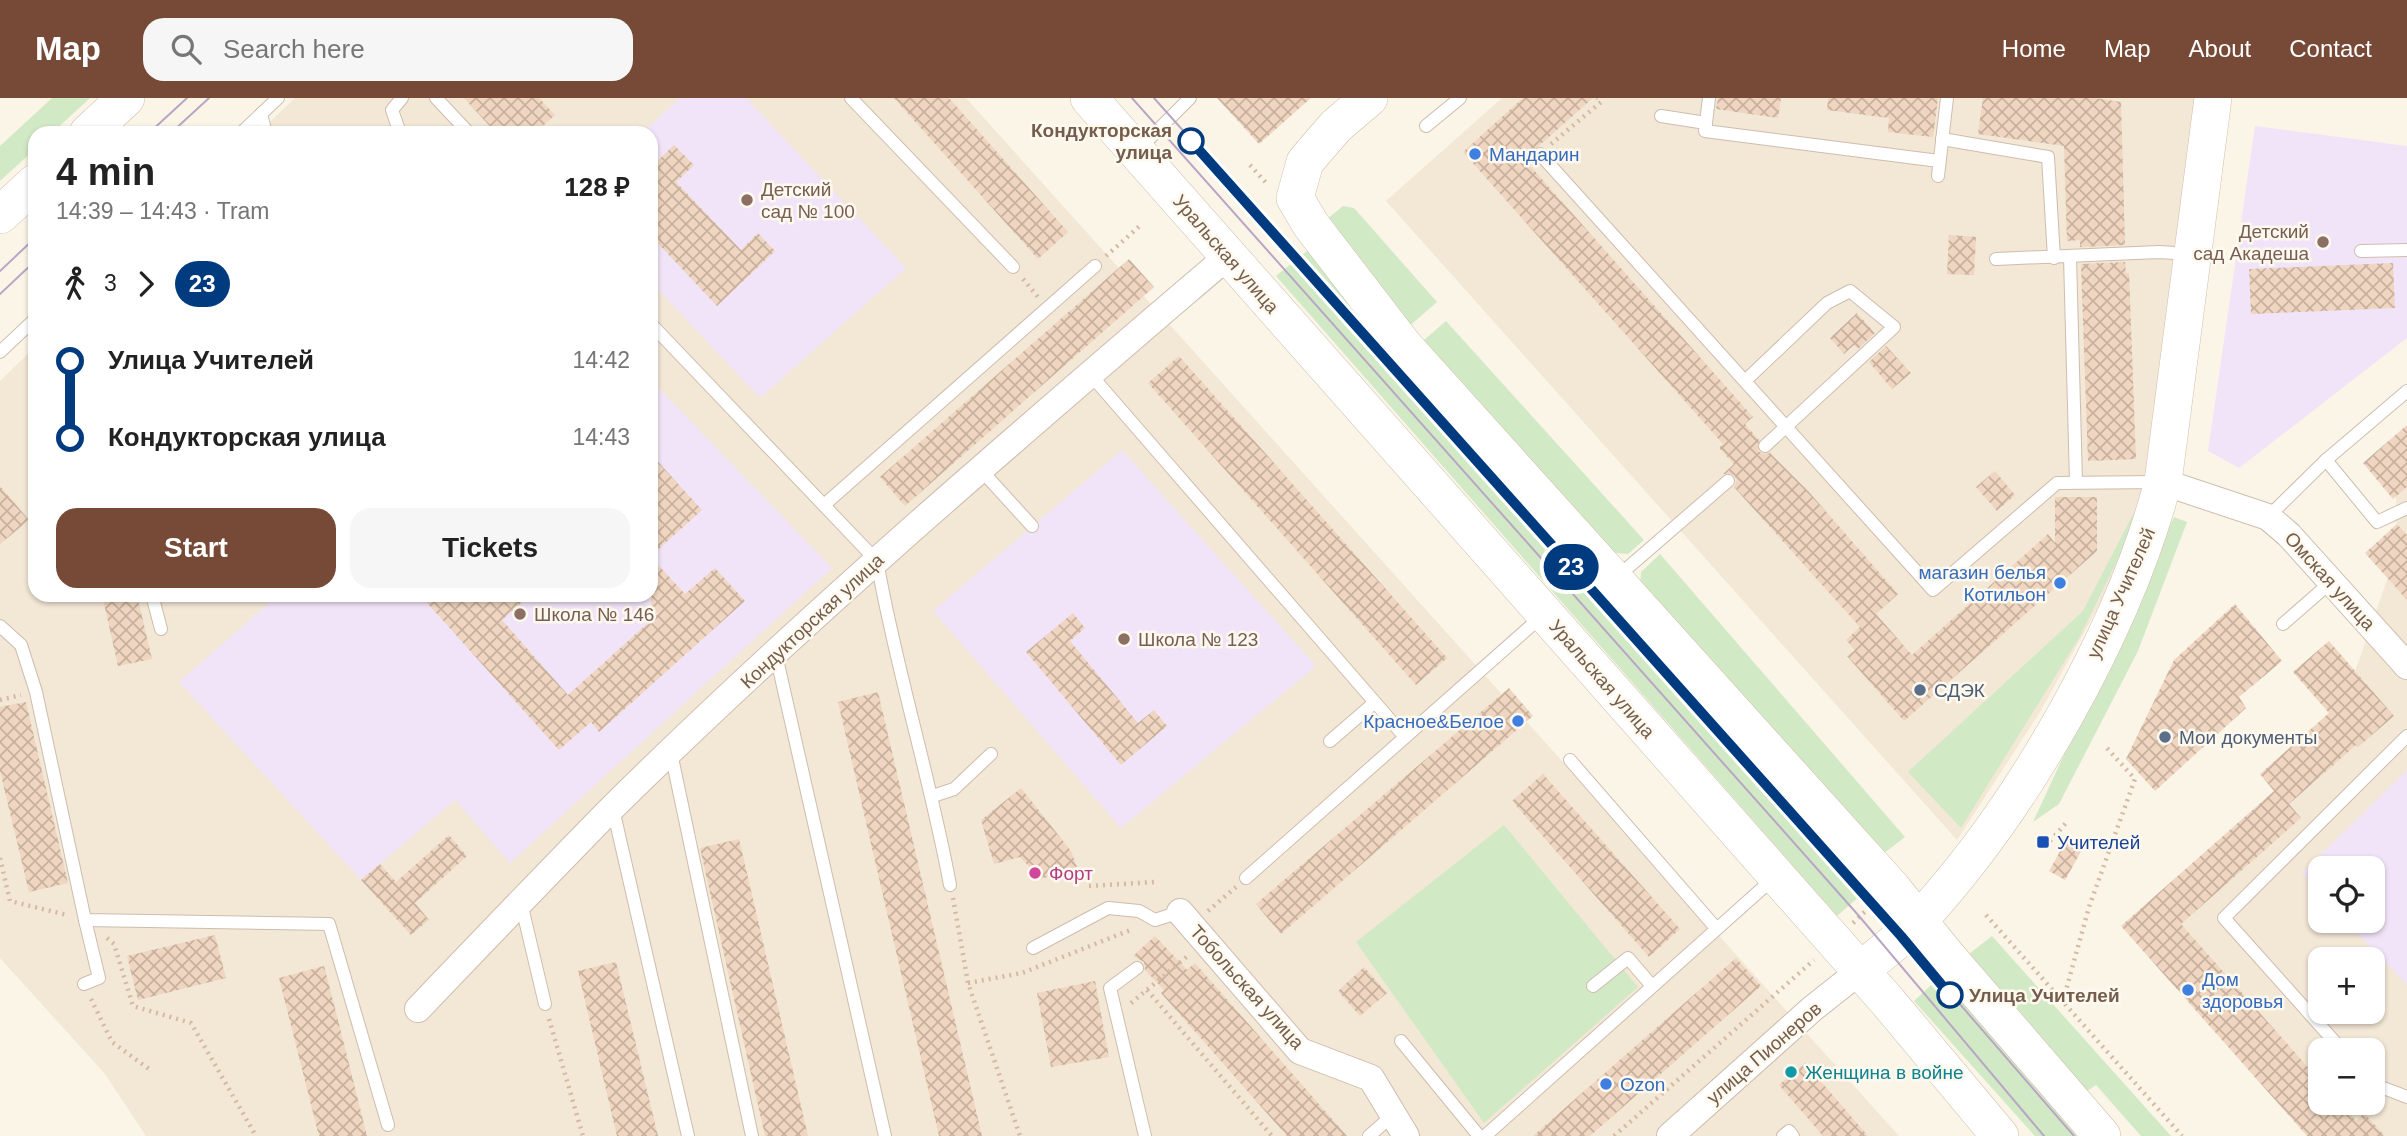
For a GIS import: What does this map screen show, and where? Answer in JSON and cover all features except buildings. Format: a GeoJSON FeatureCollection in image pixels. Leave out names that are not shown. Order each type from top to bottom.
{"type":"FeatureCollection","features":[{"type":"Feature","properties":{"kind":"main road"},"geometry":{"type":"LineString","coordinates":[[96,126],[126,98]]}},
{"type":"Feature","properties":{"kind":"main road","name":"Уральская улица"},"geometry":{"type":"LineString","coordinates":[[1089,98],[1860,971],[2000,1136]]}},
{"type":"Feature","properties":{"kind":"main road"},"geometry":{"type":"LineString","coordinates":[[1369,98],[1336,126],[1306,162],[1284,195],[1311,225],[1404,346],[1892,888],[2102,1136]]}},
{"type":"Feature","properties":{"kind":"main road","name":"улица Учителей"},"geometry":{"type":"LineString","coordinates":[[1860,971],[1919,920],[1991,829],[2039,760],[2126,589],[2150,534],[2163,482],[2213,98]]}},
{"type":"Feature","properties":{"kind":"main road"},"geometry":{"type":"LineString","coordinates":[[0,215],[28,189]]}},
{"type":"Feature","properties":{"kind":"street","name":"Кондукторская улица"},"geometry":{"type":"LineString","coordinates":[[418,1009],[612,808],[776,654],[877,561],[1227,257]]}},
{"type":"Feature","properties":{"kind":"street","name":"Омская улица"},"geometry":{"type":"LineString","coordinates":[[2163,482],[2268,517],[2290,535],[2407,666]]}},
{"type":"Feature","properties":{"kind":"street","name":"Тобольская улица"},"geometry":{"type":"LineString","coordinates":[[1180,912],[1300,1051],[1371,1078],[1399,1126]]}},
{"type":"Feature","properties":{"kind":"street","name":"улица Пионеров"},"geometry":{"type":"LineString","coordinates":[[1670,1136],[1812,1009],[1860,971]]}},
{"type":"Feature","properties":{"kind":"lane"},"geometry":{"type":"LineString","coordinates":[[248,126],[278,98]]}},
{"type":"Feature","properties":{"kind":"lane"},"geometry":{"type":"LineString","coordinates":[[398,126],[392,110],[402,98]]}},
{"type":"Feature","properties":{"kind":"lane"},"geometry":{"type":"LineString","coordinates":[[436,98],[462,126]]}},
{"type":"Feature","properties":{"kind":"lane"},"geometry":{"type":"LineString","coordinates":[[850,98],[1013,267]]}},
{"type":"Feature","properties":{"kind":"lane"},"geometry":{"type":"LineString","coordinates":[[1136,152],[1190,98]]}},
{"type":"Feature","properties":{"kind":"lane"},"geometry":{"type":"LineString","coordinates":[[1426,127],[1460,98]]}},
{"type":"Feature","properties":{"kind":"lane"},"geometry":{"type":"LineString","coordinates":[[1709,98],[1705,131],[1940,161]]}},
{"type":"Feature","properties":{"kind":"lane"},"geometry":{"type":"LineString","coordinates":[[1938,176],[1947,98]]}},
{"type":"Feature","properties":{"kind":"lane"},"geometry":{"type":"LineString","coordinates":[[261,114],[264,126]]}},
{"type":"Feature","properties":{"kind":"lane"},"geometry":{"type":"LineString","coordinates":[[1661,116],[1706,123]]}},
{"type":"Feature","properties":{"kind":"lane"},"geometry":{"type":"LineString","coordinates":[[1942,139],[2048,157],[2054,258]]}},
{"type":"Feature","properties":{"kind":"lane"},"geometry":{"type":"LineString","coordinates":[[1540,154],[1933,590],[2057,483],[2163,482]]}},
{"type":"Feature","properties":{"kind":"lane"},"geometry":{"type":"LineString","coordinates":[[2361,251],[2407,250]]}},
{"type":"Feature","properties":{"kind":"lane"},"geometry":{"type":"LineString","coordinates":[[1996,259],[2159,252],[2192,254]]}},
{"type":"Feature","properties":{"kind":"lane"},"geometry":{"type":"LineString","coordinates":[[2070,257],[2076,482]]}},
{"type":"Feature","properties":{"kind":"lane"},"geometry":{"type":"LineString","coordinates":[[824,505],[1095,266]]}},
{"type":"Feature","properties":{"kind":"lane"},"geometry":{"type":"LineString","coordinates":[[1745,381],[1827,303],[1850,291],[1894,327],[1765,446]]}},
{"type":"Feature","properties":{"kind":"lane"},"geometry":{"type":"LineString","coordinates":[[0,352],[28,326]]}},
{"type":"Feature","properties":{"kind":"lane"},"geometry":{"type":"LineString","coordinates":[[658,331],[877,561],[885,604],[933,796],[950,885]]}},
{"type":"Feature","properties":{"kind":"lane"},"geometry":{"type":"LineString","coordinates":[[1090,374],[1405,737]]}},
{"type":"Feature","properties":{"kind":"lane"},"geometry":{"type":"LineString","coordinates":[[2268,517],[2326,460],[2407,391]]}},
{"type":"Feature","properties":{"kind":"lane"},"geometry":{"type":"LineString","coordinates":[[2326,460],[2377,522],[2407,508]]}},
{"type":"Feature","properties":{"kind":"lane"},"geometry":{"type":"LineString","coordinates":[[981,470],[1032,526]]}},
{"type":"Feature","properties":{"kind":"lane"},"geometry":{"type":"LineString","coordinates":[[1614,580],[1728,481]]}},
{"type":"Feature","properties":{"kind":"lane"},"geometry":{"type":"LineString","coordinates":[[2283,624],[2331,582]]}},
{"type":"Feature","properties":{"kind":"lane"},"geometry":{"type":"LineString","coordinates":[[154,602],[161,628]]}},
{"type":"Feature","properties":{"kind":"lane"},"geometry":{"type":"LineString","coordinates":[[1245,878],[1544,614]]}},
{"type":"Feature","properties":{"kind":"lane"},"geometry":{"type":"LineString","coordinates":[[0,625],[21,645],[36,692],[99,978],[84,984]]}},
{"type":"Feature","properties":{"kind":"lane"},"geometry":{"type":"LineString","coordinates":[[776,654],[885,1136]]}},
{"type":"Feature","properties":{"kind":"lane"},"geometry":{"type":"LineString","coordinates":[[1329,741],[1374,703]]}},
{"type":"Feature","properties":{"kind":"lane"},"geometry":{"type":"LineString","coordinates":[[2331,1038],[2224,918],[2407,736]]}},
{"type":"Feature","properties":{"kind":"lane"},"geometry":{"type":"LineString","coordinates":[[671,753],[752,1136]]}},
{"type":"Feature","properties":{"kind":"lane"},"geometry":{"type":"LineString","coordinates":[[933,796],[954,789],[991,754]]}},
{"type":"Feature","properties":{"kind":"lane"},"geometry":{"type":"LineString","coordinates":[[1570,760],[1716,928]]}},
{"type":"Feature","properties":{"kind":"lane"},"geometry":{"type":"LineString","coordinates":[[612,808],[688,1136]]}},
{"type":"Feature","properties":{"kind":"lane"},"geometry":{"type":"LineString","coordinates":[[1485,1136],[1775,877]]}},
{"type":"Feature","properties":{"kind":"lane"},"geometry":{"type":"LineString","coordinates":[[521,902],[545,1004]]}},
{"type":"Feature","properties":{"kind":"lane"},"geometry":{"type":"LineString","coordinates":[[1033,948],[1108,908],[1139,911],[1155,920],[1180,912]]}},
{"type":"Feature","properties":{"kind":"lane"},"geometry":{"type":"LineString","coordinates":[[85,920],[329,924],[388,1125]]}},
{"type":"Feature","properties":{"kind":"lane"},"geometry":{"type":"LineString","coordinates":[[1593,986],[1628,958],[1652,986]]}},
{"type":"Feature","properties":{"kind":"lane"},"geometry":{"type":"LineString","coordinates":[[1138,968],[1110,988],[1145,1136]]}},
{"type":"Feature","properties":{"kind":"lane"},"geometry":{"type":"LineString","coordinates":[[1401,1041],[1479,1136]]}},
{"type":"Feature","properties":{"kind":"lane"},"geometry":{"type":"LineString","coordinates":[[2385,1089],[2407,1097]]}},
{"type":"Feature","properties":{"kind":"lane"},"geometry":{"type":"LineString","coordinates":[[1369,1136],[1399,1126]]}},
{"type":"Feature","properties":{"kind":"lane"},"geometry":{"type":"LineString","coordinates":[[1783,1136],[1789,1131],[1793,1136]]}},
{"type":"Feature","properties":{"kind":"path"},"geometry":{"type":"LineString","coordinates":[[1540,154],[1601,102],[1597,98]]}},
{"type":"Feature","properties":{"kind":"path"},"geometry":{"type":"LineString","coordinates":[[1250,165],[1284,195]]}},
{"type":"Feature","properties":{"kind":"path"},"geometry":{"type":"LineString","coordinates":[[1095,266],[1142,224]]}},
{"type":"Feature","properties":{"kind":"path"},"geometry":{"type":"LineString","coordinates":[[1013,267],[1047,309]]}},
{"type":"Feature","properties":{"kind":"path"},"geometry":{"type":"LineString","coordinates":[[2063,1002],[2090,907],[2135,779],[2105,746]]}},
{"type":"Feature","properties":{"kind":"path"},"geometry":{"type":"LineString","coordinates":[[2050,841],[2067,822]]}},
{"type":"Feature","properties":{"kind":"path"},"geometry":{"type":"LineString","coordinates":[[0,858],[10,901],[85,920],[114,944],[133,1006],[191,1023],[256,1136]]}},
{"type":"Feature","properties":{"kind":"path"},"geometry":{"type":"LineString","coordinates":[[1209,911],[1245,878]]}},
{"type":"Feature","properties":{"kind":"path"},"geometry":{"type":"LineString","coordinates":[[1090,886],[1155,882]]}},
{"type":"Feature","properties":{"kind":"path"},"geometry":{"type":"LineString","coordinates":[[950,885],[968,983],[1020,1136]]}},
{"type":"Feature","properties":{"kind":"path"},"geometry":{"type":"LineString","coordinates":[[1614,1136],[1892,888]]}},
{"type":"Feature","properties":{"kind":"path"},"geometry":{"type":"LineString","coordinates":[[1986,915],[2182,1136]]}},
{"type":"Feature","properties":{"kind":"path"},"geometry":{"type":"LineString","coordinates":[[968,983],[1023,973],[1155,920]]}},
{"type":"Feature","properties":{"kind":"path"},"geometry":{"type":"LineString","coordinates":[[1117,1014],[1205,942]]}},
{"type":"Feature","properties":{"kind":"path"},"geometry":{"type":"LineString","coordinates":[[84,984],[111,1042],[149,1069]]}},
{"type":"Feature","properties":{"kind":"path"},"geometry":{"type":"LineString","coordinates":[[1147,990],[1272,1136]]}},
{"type":"Feature","properties":{"kind":"path"},"geometry":{"type":"LineString","coordinates":[[545,1004],[583,1136]]}},
{"type":"Feature","properties":{"kind":"shaded area"},"geometry":{"type":"Polygon","coordinates":[[[295,98],[966,98],[1899,1136],[146,1136],[105,1074],[0,958],[0,381],[28,354],[28,602],[658,602],[658,126],[265,126],[295,98]]]}},
{"type":"Feature","properties":{"kind":"shaded area","name":"Детский сад № 100"},"geometry":{"type":"Polygon","coordinates":[[[680,98],[746,98],[906,268],[760,398],[658,289],[658,126],[650,126],[680,98]]]}},
{"type":"Feature","properties":{"kind":"shaded area"},"geometry":{"type":"Polygon","coordinates":[[[1502,98],[2197,98],[2155,458],[2114,578],[2040,712],[1957,840],[1386,201],[1502,98]]]}},
{"type":"Feature","properties":{"kind":"shaded area","name":"Детский сад Акадеша"},"geometry":{"type":"Polygon","coordinates":[[[2255,126],[2407,146],[2407,338],[2239,468],[2208,451],[2255,126]]]}},
{"type":"Feature","properties":{"kind":"shaded area","name":"Школа № 146"},"geometry":{"type":"Polygon","coordinates":[[[658,387],[832,568],[510,863],[455,800],[361,880],[179,682],[270,602],[658,602],[658,387]]]}},
{"type":"Feature","properties":{"kind":"shaded area"},"geometry":{"type":"Polygon","coordinates":[[[2407,449],[2407,1136],[2329,1136],[2312,1115],[2385,1115],[2385,1038],[2308,1038],[2308,1111],[2163,936],[2345,700],[2396,554],[2396,458],[2407,449]]]}},
{"type":"Feature","properties":{"kind":"shaded area","name":"Школа № 123"},"geometry":{"type":"Polygon","coordinates":[[[1122,450],[1316,666],[1121,828],[933,611],[1122,450]]]}},
{"type":"Feature","properties":{"kind":"shaded area"},"geometry":{"type":"Polygon","coordinates":[[[2407,770],[2407,985],[2385,962],[2385,947],[2371,947],[2357,933],[2385,933],[2385,856],[2319,856],[2407,770]]]}},
{"type":"Feature","properties":{"kind":"shaded area"},"geometry":{"type":"Polygon","coordinates":[[[2308,867],[2308,880],[2302,873],[2308,867]]]}},
{"type":"Feature","properties":{"kind":"green space"},"geometry":{"type":"Polygon","coordinates":[[[52,98],[90,98],[60,126],[28,126],[28,155],[0,181],[0,146],[52,98]]]}},
{"type":"Feature","properties":{"kind":"green space"},"geometry":{"type":"Polygon","coordinates":[[[1343,206],[1354,208],[1437,302],[1406,329],[1321,224],[1343,206]]]}},
{"type":"Feature","properties":{"kind":"green space"},"geometry":{"type":"Polygon","coordinates":[[[1307,251],[1868,889],[1837,916],[1276,276],[1307,251]]]}},
{"type":"Feature","properties":{"kind":"green space"},"geometry":{"type":"Polygon","coordinates":[[[1446,321],[1644,540],[1628,554],[1606,552],[1423,348],[1424,340],[1446,321]]]}},
{"type":"Feature","properties":{"kind":"green space"},"geometry":{"type":"Polygon","coordinates":[[[2142,497],[2144,507],[2079,638],[1961,828],[1908,772],[2083,611],[2142,497]]]}},
{"type":"Feature","properties":{"kind":"green space"},"geometry":{"type":"Polygon","coordinates":[[[2174,517],[2187,522],[2138,651],[2059,804],[2033,822],[2174,517]]]}},
{"type":"Feature","properties":{"kind":"green space"},"geometry":{"type":"Polygon","coordinates":[[[1660,554],[1905,837],[1883,854],[1640,586],[1641,572],[1660,554]]]}},
{"type":"Feature","properties":{"kind":"green space"},"geometry":{"type":"Polygon","coordinates":[[[1504,825],[1638,987],[1484,1123],[1356,942],[1504,825]]]}},
{"type":"Feature","properties":{"kind":"green space"},"geometry":{"type":"Polygon","coordinates":[[[1992,936],[2171,1136],[2141,1136],[2096,1085],[2083,1094],[1969,954],[1992,936]]]}},
{"type":"Feature","properties":{"kind":"green space"},"geometry":{"type":"Polygon","coordinates":[[[1943,974],[2086,1136],[2035,1136],[1914,1001],[1943,974]]]}},
{"type":"Feature","properties":{"kind":"tram line"},"geometry":{"type":"LineString","coordinates":[[157,126],[187,98]]}},
{"type":"Feature","properties":{"kind":"tram line"},"geometry":{"type":"LineString","coordinates":[[179,126],[209,98]]}},
{"type":"Feature","properties":{"kind":"tram line"},"geometry":{"type":"LineString","coordinates":[[1132,98],[1859,916],[2044,1136]]}},
{"type":"Feature","properties":{"kind":"tram line"},"geometry":{"type":"LineString","coordinates":[[1154,98],[1901,936],[2074,1136]]}},
{"type":"Feature","properties":{"kind":"tram line","name":"23"},"geometry":{"type":"LineString","coordinates":[[1191,141],[1901,936],[1950,995]]}},
{"type":"Feature","properties":{"kind":"tram line"},"geometry":{"type":"LineString","coordinates":[[0,271],[28,245]]}},
{"type":"Feature","properties":{"kind":"tram line"},"geometry":{"type":"LineString","coordinates":[[0,294],[28,268]]}},
{"type":"Feature","properties":{"kind":"place","name":"Кондукторская улица"},"geometry":{"type":"Point","coordinates":[1191,141]}},
{"type":"Feature","properties":{"kind":"place","name":"Мандарин"},"geometry":{"type":"Point","coordinates":[1475,154]}},
{"type":"Feature","properties":{"kind":"place","name":"Детский сад № 100"},"geometry":{"type":"Point","coordinates":[747,200]}},
{"type":"Feature","properties":{"kind":"place","name":"Детский сад Акадеша"},"geometry":{"type":"Point","coordinates":[2323,242]}},
{"type":"Feature","properties":{"kind":"place","name":"магазин белья Котильон"},"geometry":{"type":"Point","coordinates":[2060,583]}},
{"type":"Feature","properties":{"kind":"place","name":"Школа № 146"},"geometry":{"type":"Point","coordinates":[520,614]}},
{"type":"Feature","properties":{"kind":"place","name":"Школа № 123"},"geometry":{"type":"Point","coordinates":[1124,639]}},
{"type":"Feature","properties":{"kind":"place","name":"СДЭК"},"geometry":{"type":"Point","coordinates":[1920,690]}},
{"type":"Feature","properties":{"kind":"place","name":"Красное&Белое"},"geometry":{"type":"Point","coordinates":[1518,721]}},
{"type":"Feature","properties":{"kind":"place","name":"Мои документы"},"geometry":{"type":"Point","coordinates":[2165,737]}},
{"type":"Feature","properties":{"kind":"place","name":"Учителей"},"geometry":{"type":"Point","coordinates":[2043,842]}},
{"type":"Feature","properties":{"kind":"place","name":"Форт"},"geometry":{"type":"Point","coordinates":[1035,873]}},
{"type":"Feature","properties":{"kind":"place","name":"Дом здоровья"},"geometry":{"type":"Point","coordinates":[2188,990]}},
{"type":"Feature","properties":{"kind":"place","name":"Улица Учителей"},"geometry":{"type":"Point","coordinates":[1950,995]}},
{"type":"Feature","properties":{"kind":"place","name":"Женщина в войне"},"geometry":{"type":"Point","coordinates":[1791,1072]}},
{"type":"Feature","properties":{"kind":"place","name":"Ozon"},"geometry":{"type":"Point","coordinates":[1606,1084]}}]}
